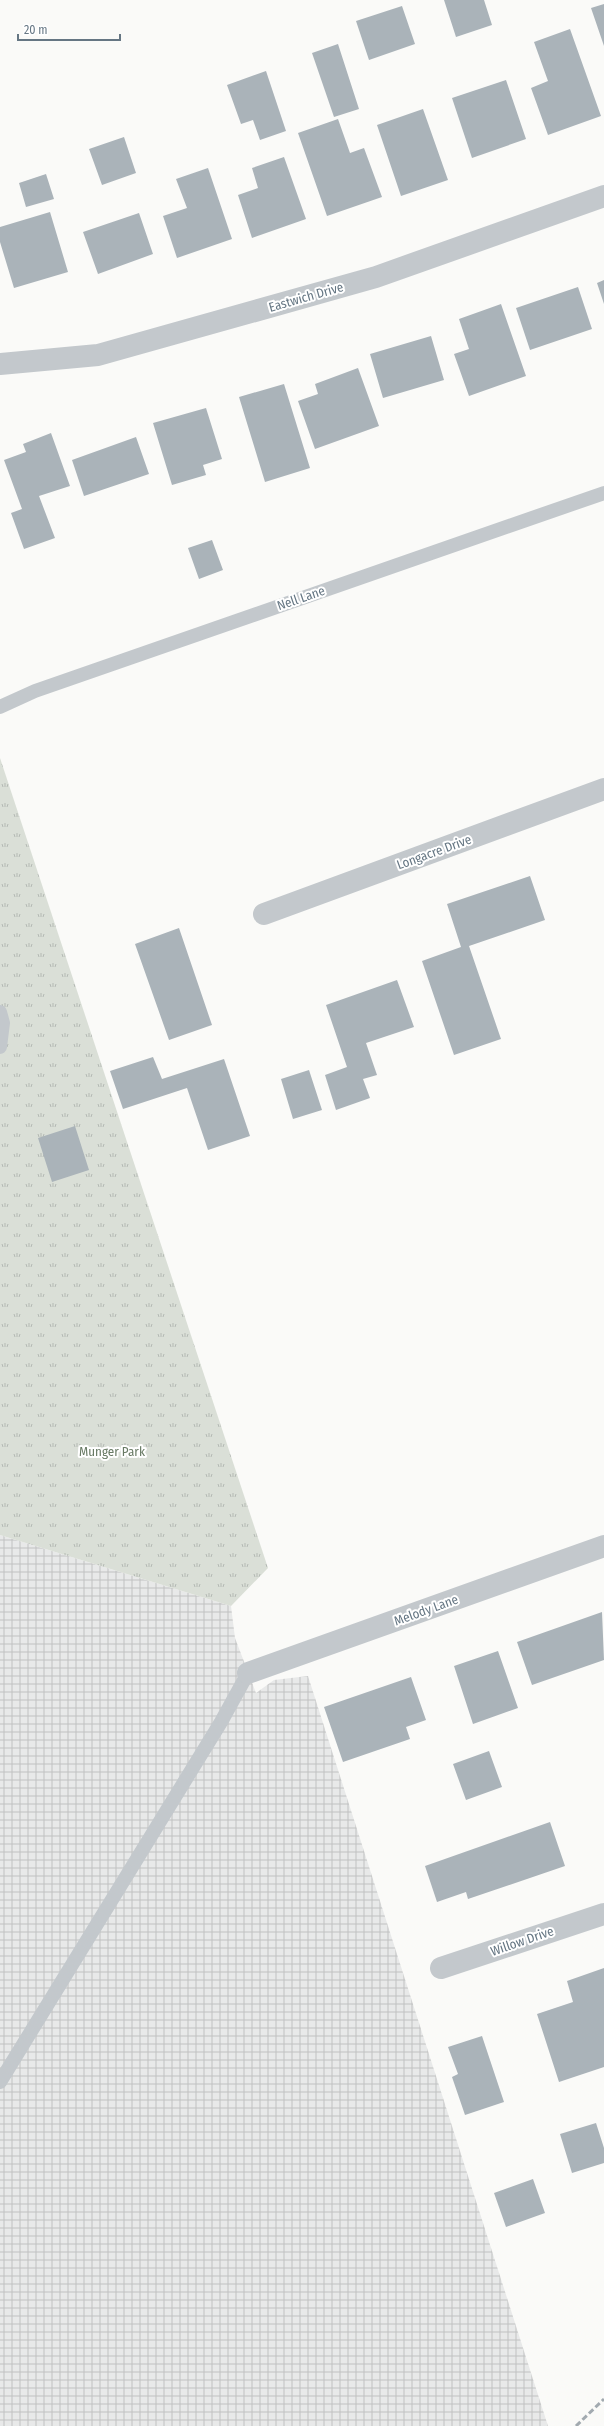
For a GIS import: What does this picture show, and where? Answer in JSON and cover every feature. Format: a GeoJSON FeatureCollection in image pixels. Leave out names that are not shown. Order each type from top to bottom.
{"type":"FeatureCollection","features":[{"type":"Feature","properties":{"kind":"street","name":"Eastwich Drive"},"geometry":{"type":"LineString","coordinates":[[0,364],[98,355],[376,277],[604,196]]}},
{"type":"Feature","properties":{"kind":"street","name":"Longacre Drive"},"geometry":{"type":"LineString","coordinates":[[264,914],[604,789]]}},
{"type":"Feature","properties":{"kind":"street","name":"Melody Lane"},"geometry":{"type":"LineString","coordinates":[[248,1673],[604,1546]]}},
{"type":"Feature","properties":{"kind":"street","name":"Willow Drive"},"geometry":{"type":"LineString","coordinates":[[441,1968],[604,1914]]}},
{"type":"Feature","properties":{"kind":"lane","name":"Nell Lane"},"geometry":{"type":"LineString","coordinates":[[0,707],[35,691],[604,493]]}},
{"type":"Feature","properties":{"kind":"lane"},"geometry":{"type":"LineString","coordinates":[[0,1012],[3,1023],[0,1047]]}},
{"type":"Feature","properties":{"kind":"lane"},"geometry":{"type":"LineString","coordinates":[[0,2082],[221,1722],[248,1673]]}},
{"type":"Feature","properties":{"kind":"shaded area"},"geometry":{"type":"Polygon","coordinates":[[[0,1535],[231,1606],[235,1638],[256,1693],[274,1680],[308,1676],[548,2426],[0,2426],[0,1535]]]}},
{"type":"Feature","properties":{"kind":"green space","name":"Munger Park"},"geometry":{"type":"Polygon","coordinates":[[[0,758],[268,1568],[231,1606],[0,1535],[0,758]]]}},
{"type":"Feature","properties":{"kind":"building"},"geometry":{"type":"Polygon","coordinates":[[[444,0],[484,0],[492,25],[456,37],[444,0]]]}},
{"type":"Feature","properties":{"kind":"building"},"geometry":{"type":"Polygon","coordinates":[[[604,4],[604,46],[591,8],[604,4]]]}},
{"type":"Feature","properties":{"kind":"building"},"geometry":{"type":"Polygon","coordinates":[[[402,6],[415,44],[369,60],[356,21],[402,6]]]}},
{"type":"Feature","properties":{"kind":"building"},"geometry":{"type":"Polygon","coordinates":[[[570,29],[601,116],[548,135],[531,88],[548,81],[534,42],[570,29]]]}},
{"type":"Feature","properties":{"kind":"building"},"geometry":{"type":"Polygon","coordinates":[[[338,44],[359,109],[334,117],[312,53],[338,44]]]}},
{"type":"Feature","properties":{"kind":"building"},"geometry":{"type":"Polygon","coordinates":[[[266,71],[286,131],[260,140],[253,120],[241,124],[227,85],[266,71]]]}},
{"type":"Feature","properties":{"kind":"building"},"geometry":{"type":"Polygon","coordinates":[[[506,80],[526,139],[472,158],[452,98],[506,80]]]}},
{"type":"Feature","properties":{"kind":"building"},"geometry":{"type":"Polygon","coordinates":[[[423,109],[448,180],[401,196],[377,125],[423,109]]]}},
{"type":"Feature","properties":{"kind":"building"},"geometry":{"type":"Polygon","coordinates":[[[338,119],[350,153],[364,148],[382,197],[327,216],[298,133],[338,119]]]}},
{"type":"Feature","properties":{"kind":"building"},"geometry":{"type":"Polygon","coordinates":[[[124,137],[136,173],[102,185],[89,149],[124,137]]]}},
{"type":"Feature","properties":{"kind":"building"},"geometry":{"type":"Polygon","coordinates":[[[284,157],[306,219],[252,238],[238,195],[258,188],[252,168],[284,157]]]}},
{"type":"Feature","properties":{"kind":"building"},"geometry":{"type":"Polygon","coordinates":[[[208,168],[232,239],[177,258],[163,216],[187,208],[176,179],[208,168]]]}},
{"type":"Feature","properties":{"kind":"building"},"geometry":{"type":"Polygon","coordinates":[[[46,174],[54,199],[26,207],[19,183],[46,174]]]}},
{"type":"Feature","properties":{"kind":"building"},"geometry":{"type":"Polygon","coordinates":[[[50,212],[68,272],[14,288],[0,242],[0,227],[50,212]]]}},
{"type":"Feature","properties":{"kind":"building"},"geometry":{"type":"Polygon","coordinates":[[[139,213],[153,254],[98,274],[83,232],[139,213]]]}},
{"type":"Feature","properties":{"kind":"building"},"geometry":{"type":"Polygon","coordinates":[[[604,280],[604,304],[597,283],[604,280]]]}},
{"type":"Feature","properties":{"kind":"building"},"geometry":{"type":"Polygon","coordinates":[[[578,287],[592,329],[530,350],[516,308],[578,287]]]}},
{"type":"Feature","properties":{"kind":"building"},"geometry":{"type":"Polygon","coordinates":[[[501,304],[526,376],[469,396],[454,354],[469,349],[459,319],[501,304]]]}},
{"type":"Feature","properties":{"kind":"building"},"geometry":{"type":"Polygon","coordinates":[[[431,336],[444,380],[383,398],[370,354],[431,336]]]}},
{"type":"Feature","properties":{"kind":"building"},"geometry":{"type":"Polygon","coordinates":[[[358,368],[379,426],[315,449],[298,401],[318,394],[315,384],[358,368]]]}},
{"type":"Feature","properties":{"kind":"building"},"geometry":{"type":"Polygon","coordinates":[[[284,384],[310,468],[265,482],[239,397],[284,384]]]}},
{"type":"Feature","properties":{"kind":"building"},"geometry":{"type":"Polygon","coordinates":[[[206,408],[222,459],[203,465],[206,475],[172,485],[153,423],[206,408]]]}},
{"type":"Feature","properties":{"kind":"building"},"geometry":{"type":"Polygon","coordinates":[[[51,433],[70,486],[39,496],[55,538],[24,549],[11,513],[22,509],[4,460],[26,452],[23,444],[51,433]]]}},
{"type":"Feature","properties":{"kind":"building"},"geometry":{"type":"Polygon","coordinates":[[[136,437],[149,474],[84,496],[72,460],[136,437]]]}},
{"type":"Feature","properties":{"kind":"building"},"geometry":{"type":"Polygon","coordinates":[[[212,540],[223,570],[199,579],[188,548],[212,540]]]}},
{"type":"Feature","properties":{"kind":"building"},"geometry":{"type":"Polygon","coordinates":[[[530,876],[545,920],[469,946],[501,1039],[454,1055],[422,961],[461,947],[447,904],[530,876]]]}},
{"type":"Feature","properties":{"kind":"building"},"geometry":{"type":"Polygon","coordinates":[[[179,928],[212,1025],[169,1040],[135,944],[179,928]]]}},
{"type":"Feature","properties":{"kind":"building"},"geometry":{"type":"Polygon","coordinates":[[[397,980],[414,1027],[366,1043],[377,1075],[363,1079],[370,1098],[336,1110],[325,1075],[347,1067],[326,1005],[397,980]]]}},
{"type":"Feature","properties":{"kind":"building"},"geometry":{"type":"Polygon","coordinates":[[[153,1057],[162,1079],[224,1059],[250,1136],[208,1150],[187,1088],[123,1109],[110,1071],[153,1057]]]}},
{"type":"Feature","properties":{"kind":"building"},"geometry":{"type":"Polygon","coordinates":[[[309,1070],[322,1110],[293,1119],[281,1079],[309,1070]]]}},
{"type":"Feature","properties":{"kind":"building"},"geometry":{"type":"Polygon","coordinates":[[[75,1126],[89,1170],[52,1182],[38,1138],[75,1126]]]}},
{"type":"Feature","properties":{"kind":"building"},"geometry":{"type":"Polygon","coordinates":[[[602,1612],[604,1660],[532,1685],[517,1642],[602,1612]]]}},
{"type":"Feature","properties":{"kind":"building"},"geometry":{"type":"Polygon","coordinates":[[[498,1651],[518,1708],[473,1724],[454,1666],[498,1651]]]}},
{"type":"Feature","properties":{"kind":"building"},"geometry":{"type":"Polygon","coordinates":[[[411,1677],[426,1720],[406,1727],[410,1739],[343,1762],[324,1707],[411,1677]]]}},
{"type":"Feature","properties":{"kind":"building"},"geometry":{"type":"Polygon","coordinates":[[[489,1751],[502,1787],[466,1800],[453,1764],[489,1751]]]}},
{"type":"Feature","properties":{"kind":"building"},"geometry":{"type":"Polygon","coordinates":[[[550,1822],[565,1866],[468,1899],[466,1892],[437,1902],[425,1866],[550,1822]]]}},
{"type":"Feature","properties":{"kind":"building"},"geometry":{"type":"Polygon","coordinates":[[[604,1968],[604,2067],[559,2082],[537,2014],[573,2002],[567,1981],[604,1968]]]}},
{"type":"Feature","properties":{"kind":"building"},"geometry":{"type":"Polygon","coordinates":[[[482,2036],[504,2102],[465,2115],[452,2077],[458,2074],[448,2047],[482,2036]]]}},
{"type":"Feature","properties":{"kind":"building"},"geometry":{"type":"Polygon","coordinates":[[[596,2123],[604,2148],[604,2163],[572,2173],[560,2134],[596,2123]]]}},
{"type":"Feature","properties":{"kind":"building"},"geometry":{"type":"Polygon","coordinates":[[[533,2179],[545,2213],[506,2227],[494,2193],[533,2179]]]}},
{"type":"Feature","properties":{"kind":"railway"},"geometry":{"type":"LineString","coordinates":[[576,2426],[604,2399]]}}]}
